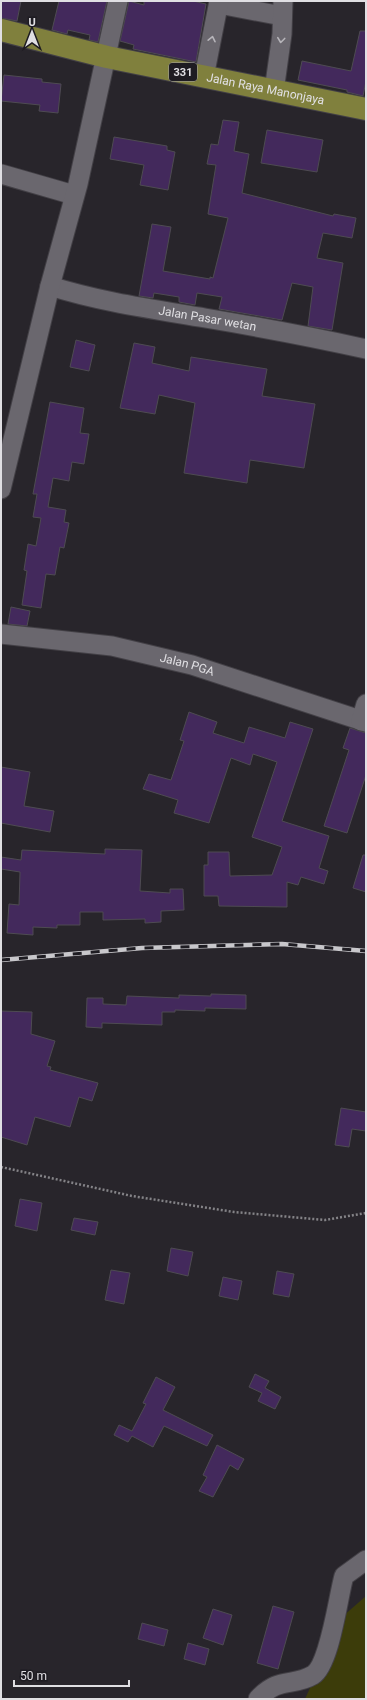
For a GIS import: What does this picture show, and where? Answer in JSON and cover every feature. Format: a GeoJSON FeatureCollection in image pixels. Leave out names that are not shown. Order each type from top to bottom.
{"type":"FeatureCollection","features":[{"type":"Feature","properties":{"kind":"main road","name":"Jalan Raya Manonjaya"},"geometry":{"type":"LineString","coordinates":[[1,30],[107,56],[204,77],[366,109]]}},
{"type":"Feature","properties":{"kind":"street"},"geometry":{"type":"LineString","coordinates":[[1,489],[50,286],[74,195],[107,56],[118,1]]}},
{"type":"Feature","properties":{"kind":"street"},"geometry":{"type":"LineString","coordinates":[[204,77],[219,2],[282,9],[274,91]]}},
{"type":"Feature","properties":{"kind":"street"},"geometry":{"type":"LineString","coordinates":[[1,174],[74,195]]}},
{"type":"Feature","properties":{"kind":"street","name":"Jalan Pasar wetan"},"geometry":{"type":"LineString","coordinates":[[50,286],[80,296],[117,304],[304,335],[366,349]]}},
{"type":"Feature","properties":{"kind":"street","name":"Jalan PGA"},"geometry":{"type":"LineString","coordinates":[[1,634],[112,646],[192,665],[364,716]]}},
{"type":"Feature","properties":{"kind":"street"},"geometry":{"type":"LineString","coordinates":[[258,1699],[276,1685],[308,1677],[318,1670],[322,1664],[330,1639],[344,1576],[366,1560]]}},
{"type":"Feature","properties":{"kind":"path"},"geometry":{"type":"LineString","coordinates":[[1,1167],[132,1196],[234,1212],[325,1220],[366,1213]]}},
{"type":"Feature","properties":{"kind":"shaded area"},"geometry":{"type":"Polygon","coordinates":[[[366,1596],[366,1699],[305,1699],[342,1617],[366,1596]]]}},
{"type":"Feature","properties":{"kind":"building"},"geometry":{"type":"Polygon","coordinates":[[[1,1],[21,1],[17,21],[1,18],[1,1]]]}},
{"type":"Feature","properties":{"kind":"building"},"geometry":{"type":"Polygon","coordinates":[[[59,1],[107,1],[98,42],[89,40],[90,35],[68,30],[67,34],[52,30],[59,1]]]}},
{"type":"Feature","properties":{"kind":"building"},"geometry":{"type":"Polygon","coordinates":[[[129,1],[144,5],[144,1],[193,1],[206,4],[196,62],[133,49],[134,45],[120,41],[129,1]]]}},
{"type":"Feature","properties":{"kind":"building"},"geometry":{"type":"Polygon","coordinates":[[[360,31],[366,31],[366,81],[363,96],[347,92],[347,90],[298,80],[302,61],[351,71],[360,31]]]}},
{"type":"Feature","properties":{"kind":"building"},"geometry":{"type":"Polygon","coordinates":[[[4,75],[42,79],[42,82],[61,84],[58,113],[39,111],[40,105],[1,101],[4,75]]]}},
{"type":"Feature","properties":{"kind":"building"},"geometry":{"type":"Polygon","coordinates":[[[223,120],[239,122],[234,151],[249,154],[242,193],[333,216],[334,214],[356,218],[352,238],[323,233],[317,258],[343,263],[332,330],[308,326],[313,287],[292,283],[282,320],[219,309],[222,297],[197,293],[195,305],[179,302],[179,297],[154,293],[153,298],[139,296],[152,224],[171,227],[163,271],[210,279],[210,277],[213,278],[228,218],[208,214],[216,165],[207,164],[211,144],[218,145],[223,120]]]}},
{"type":"Feature","properties":{"kind":"building"},"geometry":{"type":"Polygon","coordinates":[[[267,130],[323,140],[317,172],[261,163],[267,130]]]}},
{"type":"Feature","properties":{"kind":"building"},"geometry":{"type":"Polygon","coordinates":[[[114,137],[167,146],[167,150],[175,152],[168,190],[140,185],[144,165],[110,159],[114,137]]]}},
{"type":"Feature","properties":{"kind":"building"},"geometry":{"type":"Polygon","coordinates":[[[76,340],[95,345],[89,371],[70,367],[76,340]]]}},
{"type":"Feature","properties":{"kind":"building"},"geometry":{"type":"Polygon","coordinates":[[[134,343],[155,347],[152,363],[189,371],[191,357],[267,369],[262,396],[315,404],[304,468],[250,460],[247,483],[184,473],[195,403],[159,395],[155,414],[120,408],[134,343]]]}},
{"type":"Feature","properties":{"kind":"building"},"geometry":{"type":"Polygon","coordinates":[[[50,402],[84,408],[80,433],[89,434],[84,464],[72,462],[69,481],[53,478],[48,507],[66,510],[64,522],[69,523],[64,548],[60,547],[55,575],[46,574],[41,608],[22,605],[27,571],[24,570],[28,544],[36,546],[41,518],[33,517],[37,494],[33,494],[50,402]]]}},
{"type":"Feature","properties":{"kind":"building"},"geometry":{"type":"Polygon","coordinates":[[[11,607],[30,611],[27,626],[8,624],[11,607]]]}},
{"type":"Feature","properties":{"kind":"building"},"geometry":{"type":"Polygon","coordinates":[[[189,712],[217,722],[213,733],[244,743],[249,727],[285,738],[290,722],[313,729],[282,821],[329,836],[319,868],[328,871],[324,884],[301,877],[298,885],[287,882],[287,907],[219,906],[218,896],[204,896],[204,865],[208,865],[208,852],[229,852],[230,876],[272,875],[282,847],[252,837],[277,762],[253,754],[250,765],[231,758],[209,823],[174,813],[178,800],[143,789],[149,774],[171,780],[184,741],[180,740],[189,712]]]}},
{"type":"Feature","properties":{"kind":"building"},"geometry":{"type":"Polygon","coordinates":[[[350,728],[366,733],[366,775],[347,833],[324,826],[349,750],[343,748],[350,728]]]}},
{"type":"Feature","properties":{"kind":"building"},"geometry":{"type":"Polygon","coordinates":[[[1,767],[30,772],[24,806],[54,811],[50,832],[1,823],[1,767]]]}},
{"type":"Feature","properties":{"kind":"building"},"geometry":{"type":"Polygon","coordinates":[[[105,849],[142,850],[140,891],[170,893],[170,889],[183,889],[184,910],[161,911],[161,922],[145,923],[145,919],[103,920],[103,912],[80,912],[80,925],[57,925],[57,928],[33,927],[33,935],[7,933],[9,904],[19,905],[20,872],[1,869],[1,857],[21,860],[22,850],[105,854],[105,849]]]}},
{"type":"Feature","properties":{"kind":"building"},"geometry":{"type":"Polygon","coordinates":[[[363,855],[366,855],[366,892],[353,888],[363,855]]]}},
{"type":"Feature","properties":{"kind":"building"},"geometry":{"type":"Polygon","coordinates":[[[211,994],[246,995],[246,1009],[205,1008],[205,1011],[175,1010],[175,1012],[162,1012],[162,1025],[102,1023],[102,1028],[86,1027],[87,998],[103,998],[103,1004],[126,1005],[127,996],[179,998],[179,995],[211,996],[211,994]]]}},
{"type":"Feature","properties":{"kind":"building"},"geometry":{"type":"Polygon","coordinates":[[[1,1011],[32,1012],[31,1034],[55,1041],[47,1066],[51,1067],[50,1070],[98,1083],[92,1101],[79,1097],[70,1127],[35,1117],[27,1145],[1,1137],[1,1011]]]}},
{"type":"Feature","properties":{"kind":"building"},"geometry":{"type":"Polygon","coordinates":[[[341,1108],[366,1112],[366,1131],[352,1129],[349,1147],[335,1145],[341,1108]]]}},
{"type":"Feature","properties":{"kind":"building"},"geometry":{"type":"Polygon","coordinates":[[[20,1199],[42,1203],[37,1231],[15,1226],[20,1199]]]}},
{"type":"Feature","properties":{"kind":"building"},"geometry":{"type":"Polygon","coordinates":[[[74,1218],[98,1222],[95,1235],[71,1230],[74,1218]]]}},
{"type":"Feature","properties":{"kind":"building"},"geometry":{"type":"Polygon","coordinates":[[[171,1248],[193,1252],[188,1276],[167,1271],[171,1248]]]}},
{"type":"Feature","properties":{"kind":"building"},"geometry":{"type":"Polygon","coordinates":[[[111,1270],[130,1273],[124,1304],[105,1300],[111,1270]]]}},
{"type":"Feature","properties":{"kind":"building"},"geometry":{"type":"Polygon","coordinates":[[[277,1271],[294,1274],[289,1297],[273,1294],[277,1271]]]}},
{"type":"Feature","properties":{"kind":"building"},"geometry":{"type":"Polygon","coordinates":[[[223,1277],[242,1281],[238,1300],[219,1296],[223,1277]]]}},
{"type":"Feature","properties":{"kind":"building"},"geometry":{"type":"Polygon","coordinates":[[[255,1374],[269,1381],[265,1388],[281,1397],[275,1409],[258,1401],[262,1393],[249,1387],[255,1374]]]}},
{"type":"Feature","properties":{"kind":"building"},"geometry":{"type":"Polygon","coordinates":[[[156,1377],[175,1387],[163,1410],[213,1435],[207,1446],[164,1426],[153,1447],[132,1436],[128,1442],[114,1435],[119,1425],[132,1431],[146,1404],[143,1403],[156,1377]]]}},
{"type":"Feature","properties":{"kind":"building"},"geometry":{"type":"Polygon","coordinates":[[[217,1445],[244,1459],[238,1470],[230,1465],[213,1497],[199,1491],[207,1477],[203,1475],[217,1445]]]}},
{"type":"Feature","properties":{"kind":"building"},"geometry":{"type":"Polygon","coordinates":[[[273,1606],[294,1612],[278,1669],[257,1663],[273,1606]]]}},
{"type":"Feature","properties":{"kind":"building"},"geometry":{"type":"Polygon","coordinates":[[[213,1609],[232,1615],[223,1645],[203,1638],[213,1609]]]}},
{"type":"Feature","properties":{"kind":"building"},"geometry":{"type":"Polygon","coordinates":[[[142,1623],[168,1630],[164,1646],[138,1639],[142,1623]]]}},
{"type":"Feature","properties":{"kind":"building"},"geometry":{"type":"Polygon","coordinates":[[[188,1643],[209,1649],[205,1665],[184,1659],[188,1643]]]}},
{"type":"Feature","properties":{"kind":"railway"},"geometry":{"type":"LineString","coordinates":[[1,960],[142,948],[282,944],[366,951]]}}]}
